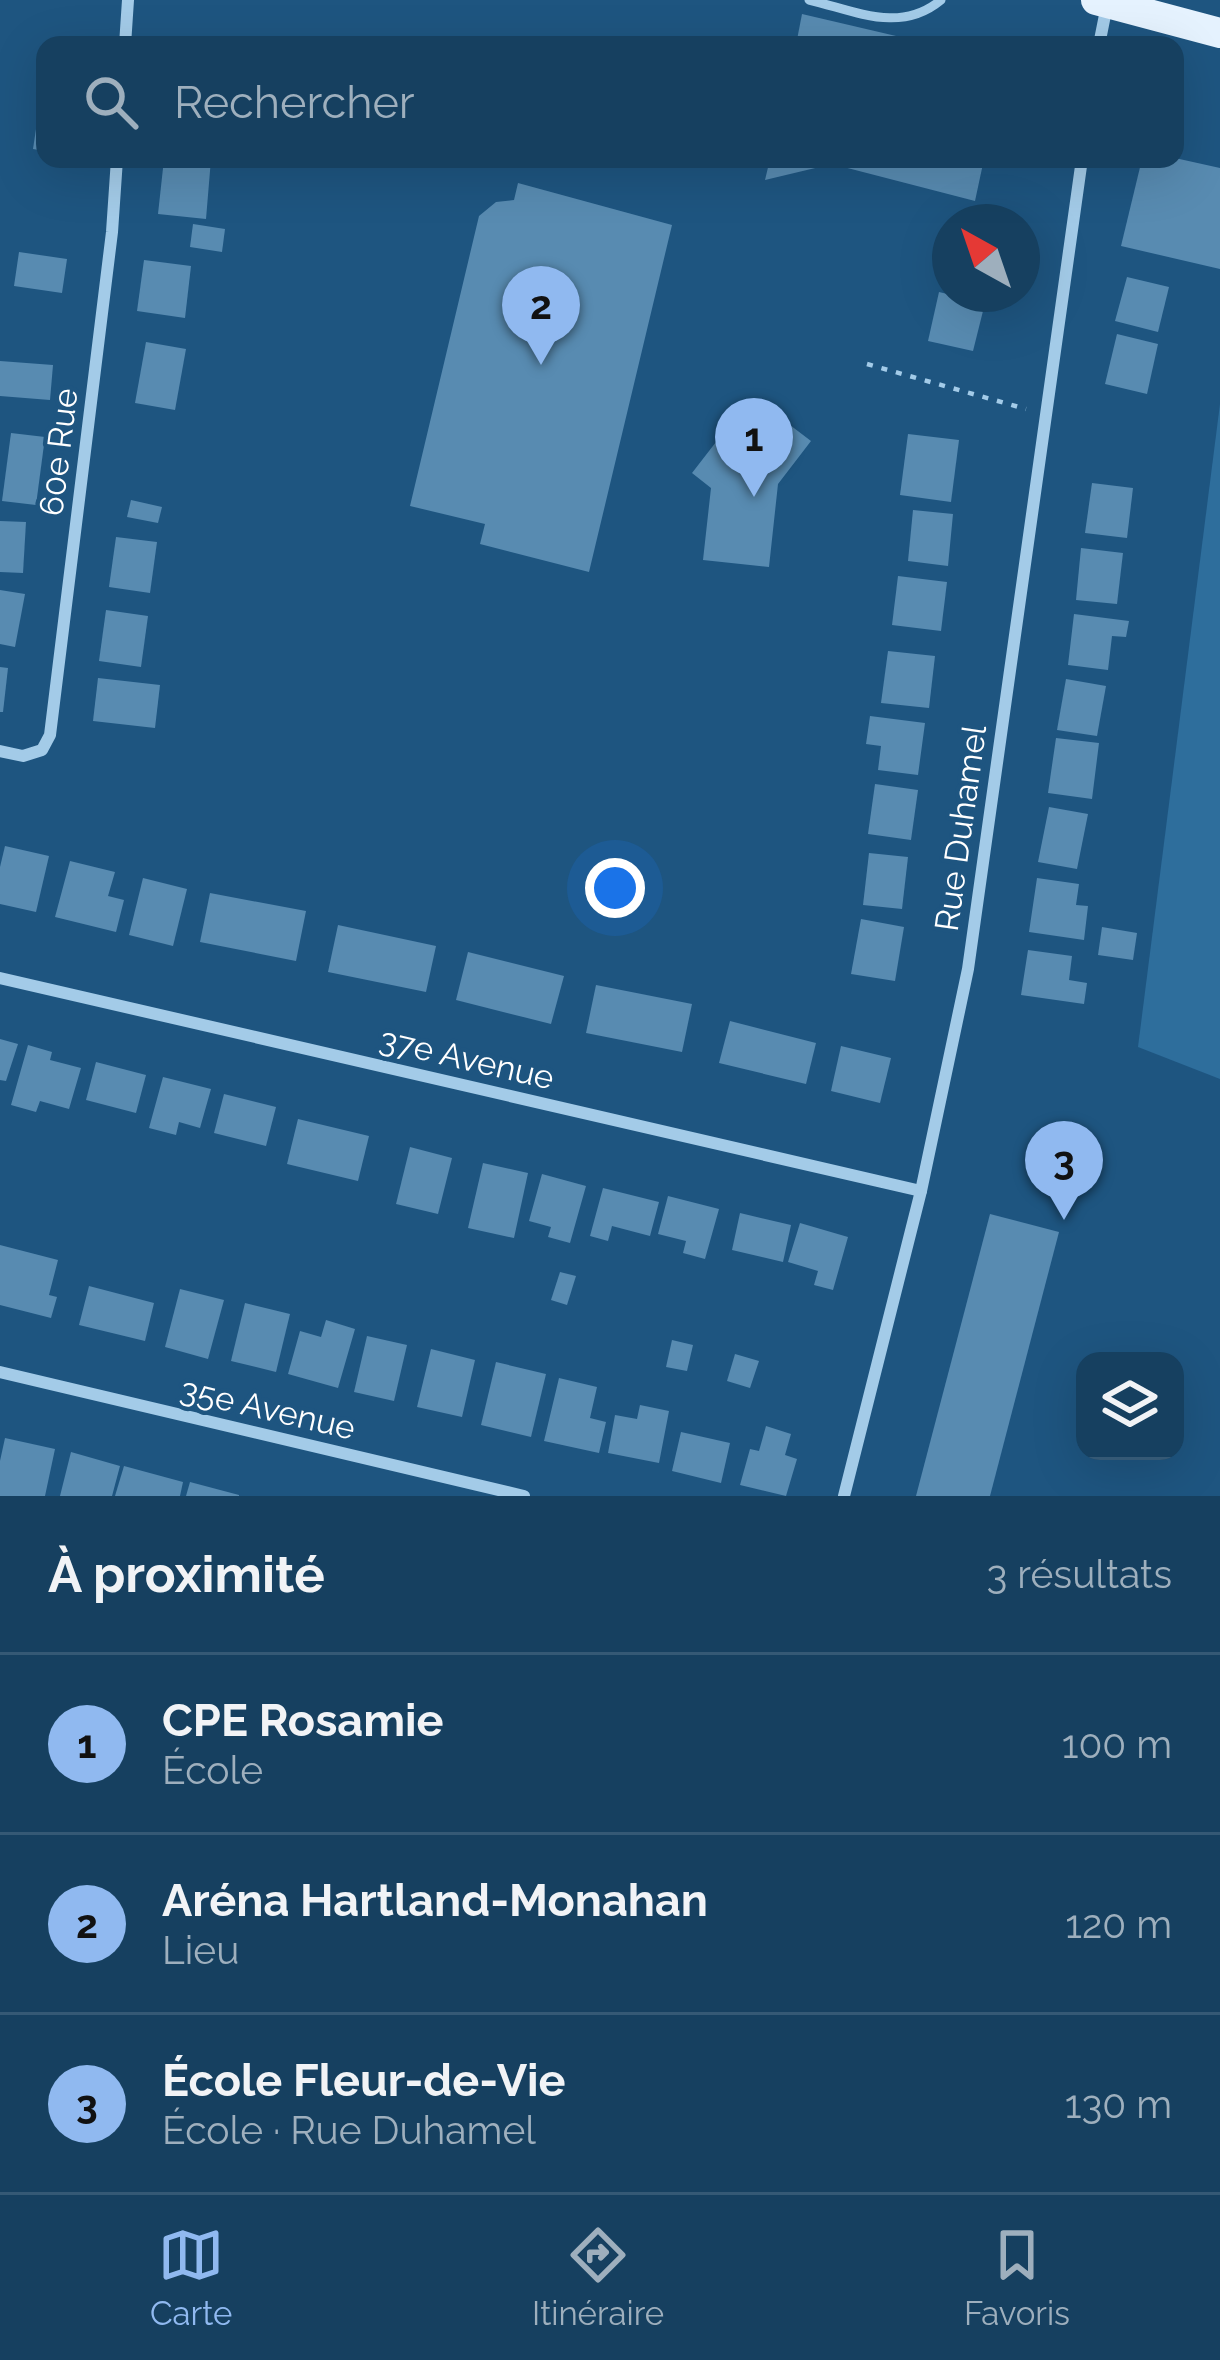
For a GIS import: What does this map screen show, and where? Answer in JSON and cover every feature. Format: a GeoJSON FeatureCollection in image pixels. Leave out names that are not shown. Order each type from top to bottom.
{"type":"FeatureCollection","features":[{"type":"Feature","properties":{"kind":"main road"},"geometry":{"type":"LineString","coordinates":[[1104,1],[1172,10],[1220,33]]}},
{"type":"Feature","properties":{"kind":"street"},"geometry":{"type":"LineString","coordinates":[[126,36],[128,0]]}},
{"type":"Feature","properties":{"kind":"street"},"geometry":{"type":"LineString","coordinates":[[1101,36],[1104,1]]}},
{"type":"Feature","properties":{"kind":"street","name":"60e Rue"},"geometry":{"type":"LineString","coordinates":[[0,751],[23,756],[42,750],[50,735],[116,168]]}},
{"type":"Feature","properties":{"kind":"street","name":"Rue Duhamel"},"geometry":{"type":"LineString","coordinates":[[844,1496],[921,1191],[968,968],[1081,168]]}},
{"type":"Feature","properties":{"kind":"street","name":"37e Avenue"},"geometry":{"type":"LineString","coordinates":[[0,978],[921,1191]]}},
{"type":"Feature","properties":{"kind":"street","name":"35e Avenue"},"geometry":{"type":"LineString","coordinates":[[0,1372],[524,1496]]}},
{"type":"Feature","properties":{"kind":"lane"},"geometry":{"type":"LineString","coordinates":[[809,0],[898,21],[918,16],[941,0]]}},
{"type":"Feature","properties":{"kind":"path"},"geometry":{"type":"LineString","coordinates":[[867,364],[1026,409]]}},
{"type":"Feature","properties":{"kind":"shaded area"},"geometry":{"type":"Polygon","coordinates":[[[1220,404],[1220,1079],[1138,1047],[1220,404]]]}},
{"type":"Feature","properties":{"kind":"building"},"geometry":{"type":"Polygon","coordinates":[[[802,14],[896,36],[798,36],[802,14]]]}},
{"type":"Feature","properties":{"kind":"building"},"geometry":{"type":"Polygon","coordinates":[[[1184,160],[1220,168],[1220,269],[1121,246],[1140,168],[1184,168],[1184,160]]]}},
{"type":"Feature","properties":{"kind":"building"},"geometry":{"type":"Polygon","coordinates":[[[163,168],[210,168],[206,219],[158,214],[163,168]]]}},
{"type":"Feature","properties":{"kind":"building"},"geometry":{"type":"Polygon","coordinates":[[[768,168],[815,168],[765,180],[768,168]]]}},
{"type":"Feature","properties":{"kind":"building"},"geometry":{"type":"Polygon","coordinates":[[[847,168],[982,168],[975,201],[847,168]]]}},
{"type":"Feature","properties":{"kind":"building"},"geometry":{"type":"Polygon","coordinates":[[[518,183],[672,225],[589,572],[480,544],[485,524],[410,506],[479,216],[496,202],[514,200],[518,183]]]}},
{"type":"Feature","properties":{"kind":"building"},"geometry":{"type":"Polygon","coordinates":[[[193,224],[225,229],[222,252],[190,247],[193,224]]]}},
{"type":"Feature","properties":{"kind":"building"},"geometry":{"type":"Polygon","coordinates":[[[19,252],[67,259],[62,293],[14,286],[19,252]]]}},
{"type":"Feature","properties":{"kind":"building"},"geometry":{"type":"Polygon","coordinates":[[[144,260],[191,266],[185,318],[137,311],[144,260]]]}},
{"type":"Feature","properties":{"kind":"building"},"geometry":{"type":"Polygon","coordinates":[[[1127,277],[1169,287],[1158,332],[1115,321],[1127,277]]]}},
{"type":"Feature","properties":{"kind":"building"},"geometry":{"type":"Polygon","coordinates":[[[935,312],[983,312],[973,351],[928,341],[935,312]]]}},
{"type":"Feature","properties":{"kind":"building"},"geometry":{"type":"Polygon","coordinates":[[[1117,334],[1158,344],[1147,394],[1105,384],[1117,334]]]}},
{"type":"Feature","properties":{"kind":"building"},"geometry":{"type":"Polygon","coordinates":[[[146,342],[186,349],[175,410],[135,403],[146,342]]]}},
{"type":"Feature","properties":{"kind":"building"},"geometry":{"type":"Polygon","coordinates":[[[0,361],[53,365],[50,400],[0,396],[0,361]]]}},
{"type":"Feature","properties":{"kind":"building"},"geometry":{"type":"Polygon","coordinates":[[[761,403],[811,441],[778,484],[769,567],[703,560],[711,488],[692,473],[716,442],[725,450],[761,403]]]}},
{"type":"Feature","properties":{"kind":"building"},"geometry":{"type":"Polygon","coordinates":[[[11,433],[45,437],[36,505],[2,501],[11,433]]]}},
{"type":"Feature","properties":{"kind":"building"},"geometry":{"type":"Polygon","coordinates":[[[908,434],[959,440],[951,502],[900,495],[908,434]]]}},
{"type":"Feature","properties":{"kind":"building"},"geometry":{"type":"Polygon","coordinates":[[[1092,483],[1133,488],[1127,538],[1085,533],[1092,483]]]}},
{"type":"Feature","properties":{"kind":"building"},"geometry":{"type":"Polygon","coordinates":[[[131,500],[162,507],[158,523],[127,517],[131,500]]]}},
{"type":"Feature","properties":{"kind":"building"},"geometry":{"type":"Polygon","coordinates":[[[913,510],[953,514],[948,566],[908,561],[913,510]]]}},
{"type":"Feature","properties":{"kind":"building"},"geometry":{"type":"Polygon","coordinates":[[[0,521],[26,522],[23,573],[0,572],[0,521]]]}},
{"type":"Feature","properties":{"kind":"building"},"geometry":{"type":"Polygon","coordinates":[[[116,537],[157,542],[150,593],[109,587],[116,537]]]}},
{"type":"Feature","properties":{"kind":"building"},"geometry":{"type":"Polygon","coordinates":[[[1081,548],[1123,553],[1117,604],[1076,600],[1081,548]]]}},
{"type":"Feature","properties":{"kind":"building"},"geometry":{"type":"Polygon","coordinates":[[[898,576],[947,582],[941,631],[892,625],[898,576]]]}},
{"type":"Feature","properties":{"kind":"building"},"geometry":{"type":"Polygon","coordinates":[[[0,590],[25,594],[15,647],[0,644],[0,590]]]}},
{"type":"Feature","properties":{"kind":"building"},"geometry":{"type":"Polygon","coordinates":[[[106,610],[148,616],[141,667],[99,661],[106,610]]]}},
{"type":"Feature","properties":{"kind":"building"},"geometry":{"type":"Polygon","coordinates":[[[1074,614],[1129,621],[1126,637],[1112,636],[1108,670],[1068,665],[1074,614]]]}},
{"type":"Feature","properties":{"kind":"building"},"geometry":{"type":"Polygon","coordinates":[[[888,651],[935,656],[929,708],[881,703],[888,651]]]}},
{"type":"Feature","properties":{"kind":"building"},"geometry":{"type":"Polygon","coordinates":[[[0,667],[8,668],[3,712],[0,712],[0,667]]]}},
{"type":"Feature","properties":{"kind":"building"},"geometry":{"type":"Polygon","coordinates":[[[98,678],[160,685],[155,728],[93,721],[98,678]]]}},
{"type":"Feature","properties":{"kind":"building"},"geometry":{"type":"Polygon","coordinates":[[[1066,679],[1106,686],[1097,736],[1057,730],[1066,679]]]}},
{"type":"Feature","properties":{"kind":"building"},"geometry":{"type":"Polygon","coordinates":[[[870,716],[925,723],[918,775],[878,770],[881,746],[866,744],[870,716]]]}},
{"type":"Feature","properties":{"kind":"building"},"geometry":{"type":"Polygon","coordinates":[[[1056,738],[1099,743],[1092,799],[1048,793],[1056,738]]]}},
{"type":"Feature","properties":{"kind":"building"},"geometry":{"type":"Polygon","coordinates":[[[875,784],[918,790],[911,840],[868,834],[875,784]]]}},
{"type":"Feature","properties":{"kind":"building"},"geometry":{"type":"Polygon","coordinates":[[[1049,807],[1088,814],[1077,869],[1038,862],[1049,807]]]}},
{"type":"Feature","properties":{"kind":"building"},"geometry":{"type":"Polygon","coordinates":[[[5,846],[49,856],[36,912],[0,904],[5,846]]]}},
{"type":"Feature","properties":{"kind":"building"},"geometry":{"type":"Polygon","coordinates":[[[869,853],[908,857],[902,909],[863,905],[869,853]]]}},
{"type":"Feature","properties":{"kind":"building"},"geometry":{"type":"Polygon","coordinates":[[[70,861],[115,872],[108,896],[124,900],[116,932],[55,917],[70,861]]]}},
{"type":"Feature","properties":{"kind":"building"},"geometry":{"type":"Polygon","coordinates":[[[143,878],[187,889],[173,946],[129,935],[143,878]]]}},
{"type":"Feature","properties":{"kind":"building"},"geometry":{"type":"Polygon","coordinates":[[[1037,878],[1079,884],[1076,905],[1088,906],[1084,940],[1029,932],[1037,878]]]}},
{"type":"Feature","properties":{"kind":"building"},"geometry":{"type":"Polygon","coordinates":[[[210,893],[306,911],[296,961],[200,942],[210,893]]]}},
{"type":"Feature","properties":{"kind":"building"},"geometry":{"type":"Polygon","coordinates":[[[861,919],[904,927],[895,981],[851,974],[861,919]]]}},
{"type":"Feature","properties":{"kind":"building"},"geometry":{"type":"Polygon","coordinates":[[[338,925],[436,946],[426,992],[328,972],[338,925]]]}},
{"type":"Feature","properties":{"kind":"building"},"geometry":{"type":"Polygon","coordinates":[[[1102,927],[1137,933],[1133,960],[1098,955],[1102,927]]]}},
{"type":"Feature","properties":{"kind":"building"},"geometry":{"type":"Polygon","coordinates":[[[1028,950],[1072,956],[1069,980],[1087,983],[1084,1004],[1021,995],[1028,950]]]}},
{"type":"Feature","properties":{"kind":"building"},"geometry":{"type":"Polygon","coordinates":[[[468,952],[564,976],[551,1024],[456,1000],[468,952]]]}},
{"type":"Feature","properties":{"kind":"building"},"geometry":{"type":"Polygon","coordinates":[[[596,985],[692,1004],[682,1052],[586,1033],[596,985]]]}},
{"type":"Feature","properties":{"kind":"building"},"geometry":{"type":"Polygon","coordinates":[[[730,1021],[816,1043],[806,1084],[719,1063],[730,1021]]]}},
{"type":"Feature","properties":{"kind":"building"},"geometry":{"type":"Polygon","coordinates":[[[0,1039],[18,1044],[6,1081],[0,1080],[0,1039]]]}},
{"type":"Feature","properties":{"kind":"building"},"geometry":{"type":"Polygon","coordinates":[[[28,1045],[52,1052],[50,1060],[81,1068],[69,1109],[40,1101],[36,1112],[11,1105],[28,1045]]]}},
{"type":"Feature","properties":{"kind":"building"},"geometry":{"type":"Polygon","coordinates":[[[841,1046],[891,1058],[880,1103],[831,1091],[841,1046]]]}},
{"type":"Feature","properties":{"kind":"building"},"geometry":{"type":"Polygon","coordinates":[[[96,1062],[146,1075],[136,1113],[86,1100],[96,1062]]]}},
{"type":"Feature","properties":{"kind":"building"},"geometry":{"type":"Polygon","coordinates":[[[163,1077],[211,1089],[200,1128],[179,1122],[176,1135],[149,1128],[163,1077]]]}},
{"type":"Feature","properties":{"kind":"building"},"geometry":{"type":"Polygon","coordinates":[[[224,1094],[276,1107],[266,1146],[214,1133],[224,1094]]]}},
{"type":"Feature","properties":{"kind":"building"},"geometry":{"type":"Polygon","coordinates":[[[298,1119],[369,1136],[358,1181],[287,1164],[298,1119]]]}},
{"type":"Feature","properties":{"kind":"building"},"geometry":{"type":"Polygon","coordinates":[[[410,1147],[452,1158],[438,1214],[396,1204],[410,1147]]]}},
{"type":"Feature","properties":{"kind":"building"},"geometry":{"type":"Polygon","coordinates":[[[483,1163],[528,1173],[514,1238],[468,1228],[483,1163]]]}},
{"type":"Feature","properties":{"kind":"building"},"geometry":{"type":"Polygon","coordinates":[[[542,1174],[586,1186],[570,1243],[548,1237],[551,1227],[529,1221],[542,1174]]]}},
{"type":"Feature","properties":{"kind":"building"},"geometry":{"type":"Polygon","coordinates":[[[603,1188],[659,1202],[650,1236],[612,1226],[608,1241],[590,1236],[603,1188]]]}},
{"type":"Feature","properties":{"kind":"building"},"geometry":{"type":"Polygon","coordinates":[[[668,1196],[719,1209],[705,1259],[683,1253],[686,1241],[658,1234],[668,1196]]]}},
{"type":"Feature","properties":{"kind":"building"},"geometry":{"type":"Polygon","coordinates":[[[740,1213],[791,1225],[783,1262],[732,1250],[740,1213]]]}},
{"type":"Feature","properties":{"kind":"building"},"geometry":{"type":"Polygon","coordinates":[[[990,1214],[1059,1232],[990,1496],[916,1496],[990,1214]]]}},
{"type":"Feature","properties":{"kind":"building"},"geometry":{"type":"Polygon","coordinates":[[[800,1223],[848,1237],[833,1290],[814,1285],[818,1271],[788,1262],[800,1223]]]}},
{"type":"Feature","properties":{"kind":"building"},"geometry":{"type":"Polygon","coordinates":[[[0,1245],[58,1260],[49,1295],[57,1297],[51,1318],[0,1305],[0,1245]]]}},
{"type":"Feature","properties":{"kind":"building"},"geometry":{"type":"Polygon","coordinates":[[[560,1272],[576,1276],[567,1305],[551,1300],[560,1272]]]}},
{"type":"Feature","properties":{"kind":"building"},"geometry":{"type":"Polygon","coordinates":[[[89,1286],[154,1303],[145,1341],[79,1325],[89,1286]]]}},
{"type":"Feature","properties":{"kind":"building"},"geometry":{"type":"Polygon","coordinates":[[[180,1289],[224,1300],[208,1359],[165,1347],[180,1289]]]}},
{"type":"Feature","properties":{"kind":"building"},"geometry":{"type":"Polygon","coordinates":[[[245,1303],[290,1314],[276,1372],[231,1361],[245,1303]]]}},
{"type":"Feature","properties":{"kind":"building"},"geometry":{"type":"Polygon","coordinates":[[[326,1320],[355,1329],[338,1388],[288,1374],[300,1331],[321,1337],[326,1320]]]}},
{"type":"Feature","properties":{"kind":"building"},"geometry":{"type":"Polygon","coordinates":[[[367,1336],[407,1345],[394,1401],[354,1392],[367,1336]]]}},
{"type":"Feature","properties":{"kind":"building"},"geometry":{"type":"Polygon","coordinates":[[[672,1340],[693,1345],[687,1371],[666,1367],[672,1340]]]}},
{"type":"Feature","properties":{"kind":"building"},"geometry":{"type":"Polygon","coordinates":[[[431,1349],[475,1360],[462,1417],[417,1407],[431,1349]]]}},
{"type":"Feature","properties":{"kind":"building"},"geometry":{"type":"Polygon","coordinates":[[[735,1354],[759,1361],[750,1388],[727,1381],[735,1354]]]}},
{"type":"Feature","properties":{"kind":"building"},"geometry":{"type":"Polygon","coordinates":[[[496,1362],[546,1374],[531,1437],[481,1425],[496,1362]]]}},
{"type":"Feature","properties":{"kind":"building"},"geometry":{"type":"Polygon","coordinates":[[[559,1378],[597,1387],[590,1418],[606,1422],[599,1453],[544,1441],[559,1378]]]}},
{"type":"Feature","properties":{"kind":"building"},"geometry":{"type":"Polygon","coordinates":[[[640,1405],[669,1411],[659,1463],[608,1453],[615,1415],[637,1419],[640,1405]]]}},
{"type":"Feature","properties":{"kind":"building"},"geometry":{"type":"Polygon","coordinates":[[[766,1426],[791,1434],[785,1455],[797,1459],[786,1496],[740,1485],[750,1449],[759,1451],[766,1426]]]}},
{"type":"Feature","properties":{"kind":"building"},"geometry":{"type":"Polygon","coordinates":[[[681,1432],[730,1443],[721,1483],[672,1471],[681,1432]]]}},
{"type":"Feature","properties":{"kind":"building"},"geometry":{"type":"Polygon","coordinates":[[[5,1438],[55,1449],[45,1496],[0,1496],[5,1438]]]}},
{"type":"Feature","properties":{"kind":"building"},"geometry":{"type":"Polygon","coordinates":[[[71,1452],[120,1466],[112,1496],[60,1496],[71,1452]]]}},
{"type":"Feature","properties":{"kind":"building"},"geometry":{"type":"Polygon","coordinates":[[[124,1466],[183,1482],[180,1496],[115,1496],[124,1466]]]}},
{"type":"Feature","properties":{"kind":"building"},"geometry":{"type":"Polygon","coordinates":[[[190,1482],[239,1495],[239,1496],[186,1496],[190,1482]]]}},
{"type":"Feature","properties":{"kind":"place","name":"Aréna Hartland-Monahan"},"geometry":{"type":"Point","coordinates":[541,365]}},
{"type":"Feature","properties":{"kind":"place","name":"CPE Rosamie"},"geometry":{"type":"Point","coordinates":[754,497]}},
{"type":"Feature","properties":{"kind":"place","name":"École Fleur-de-Vie"},"geometry":{"type":"Point","coordinates":[1064,1220]}}]}
